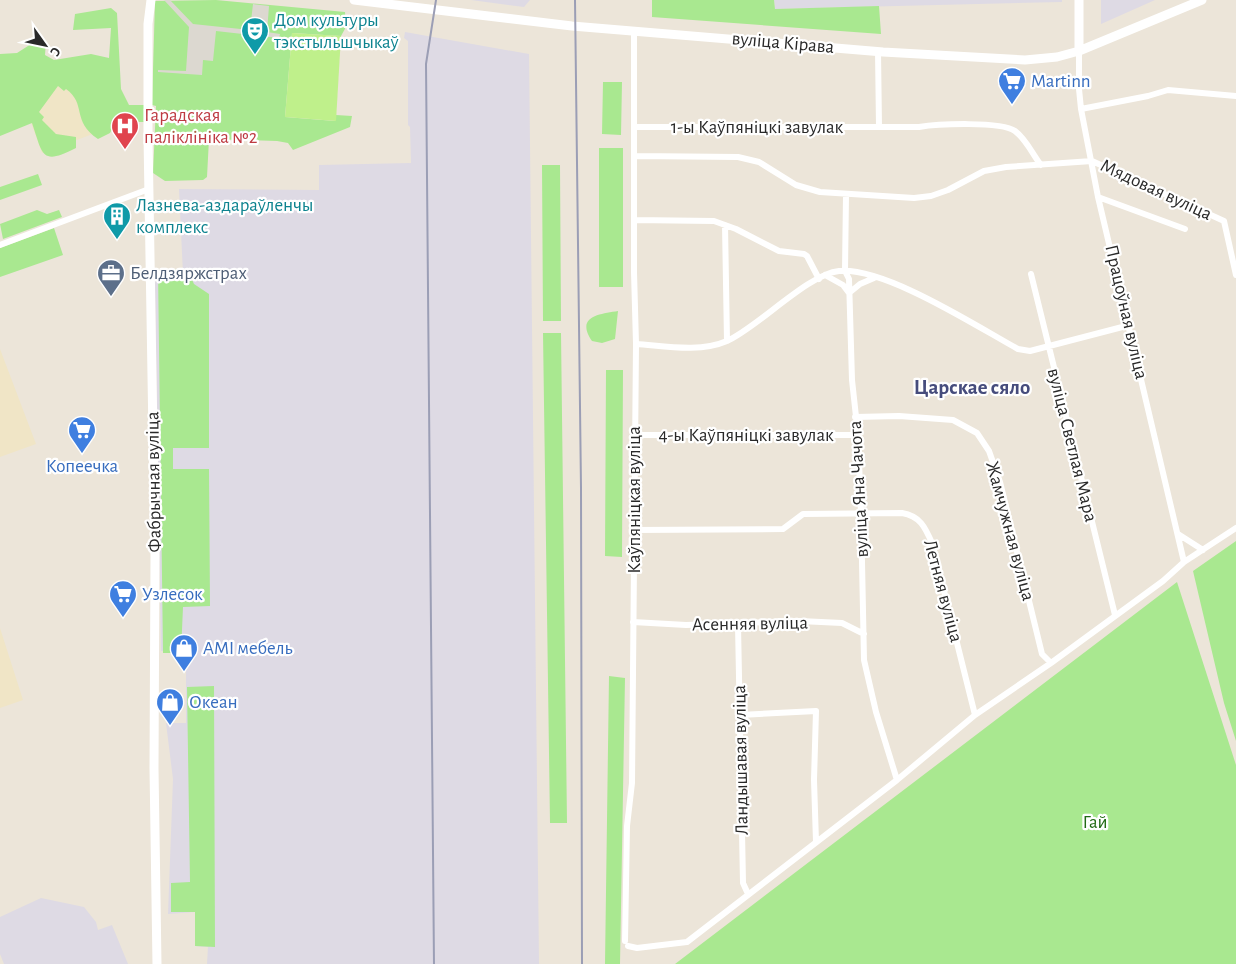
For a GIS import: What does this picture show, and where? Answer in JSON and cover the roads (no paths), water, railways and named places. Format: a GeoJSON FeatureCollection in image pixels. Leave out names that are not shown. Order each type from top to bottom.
{"type":"FeatureCollection","features":[{"type":"Feature","properties":{"kind":"main road","name":"Фабрычная вуліца"},"geometry":{"type":"LineString","coordinates":[[151,0],[148,70],[155,555],[154,768],[157,964]]}},
{"type":"Feature","properties":{"kind":"main road","name":"вуліца Кірава"},"geometry":{"type":"LineString","coordinates":[[354,0],[572,26],[878,51],[1025,60],[1057,57],[1079,51],[1202,0]]}},
{"type":"Feature","properties":{"kind":"main road"},"geometry":{"type":"LineString","coordinates":[[1079,0],[1079,51]]}},
{"type":"Feature","properties":{"kind":"street","name":"Каўпяніцкая вуліца"},"geometry":{"type":"LineString","coordinates":[[634,31],[636,344],[632,783],[627,826],[626,944],[637,948],[687,942],[748,894]]}},
{"type":"Feature","properties":{"kind":"street"},"geometry":{"type":"LineString","coordinates":[[878,51],[879,127]]}},
{"type":"Feature","properties":{"kind":"street","name":"Працоўная вуліца"},"geometry":{"type":"LineString","coordinates":[[1079,51],[1081,109],[1098,196],[1130,325],[1184,562]]}},
{"type":"Feature","properties":{"kind":"street"},"geometry":{"type":"LineString","coordinates":[[1081,109],[1148,96],[1168,90],[1236,96]]}},
{"type":"Feature","properties":{"kind":"street","name":"1-ы Каўпяніцкі завулак"},"geometry":{"type":"LineString","coordinates":[[635,127],[919,127],[941,123],[1006,127],[1020,136],[1040,165]]}},
{"type":"Feature","properties":{"kind":"street","name":"1-ы Каўпяніцкі завулак"},"geometry":{"type":"LineString","coordinates":[[635,156],[738,157],[759,162],[796,185],[820,192],[914,198],[932,196],[948,190],[984,171],[1006,166],[1092,160]]}},
{"type":"Feature","properties":{"kind":"street","name":"Мядовая вуліца"},"geometry":{"type":"LineString","coordinates":[[1092,160],[1224,221],[1236,275]]}},
{"type":"Feature","properties":{"kind":"street"},"geometry":{"type":"LineString","coordinates":[[0,245],[149,189]]}},
{"type":"Feature","properties":{"kind":"street","name":"вуліца Яна Чачота"},"geometry":{"type":"LineString","coordinates":[[846,195],[845,271],[849,280],[848,293],[858,435],[864,660],[874,703],[897,780]]}},
{"type":"Feature","properties":{"kind":"street"},"geometry":{"type":"LineString","coordinates":[[1098,196],[1185,229]]}},
{"type":"Feature","properties":{"kind":"street"},"geometry":{"type":"LineString","coordinates":[[634,220],[714,221],[779,251],[807,256],[822,277],[843,285],[848,293],[860,284],[875,278]]}},
{"type":"Feature","properties":{"kind":"street"},"geometry":{"type":"LineString","coordinates":[[725,225],[727,341]]}},
{"type":"Feature","properties":{"kind":"street"},"geometry":{"type":"LineString","coordinates":[[636,344],[698,348],[727,341],[822,277],[845,271],[875,278],[911,290],[1018,349],[1030,351],[1130,325]]}},
{"type":"Feature","properties":{"kind":"street","name":"вуліца Светлая Мара"},"geometry":{"type":"LineString","coordinates":[[1031,274],[1047,346],[1116,615]]}},
{"type":"Feature","properties":{"kind":"street","name":"Жамчужная вуліца"},"geometry":{"type":"LineString","coordinates":[[856,418],[899,416],[953,420],[977,433],[989,451],[1000,482],[1042,654],[1051,663]]}},
{"type":"Feature","properties":{"kind":"street","name":"4-ы Каўпяніцкі завулак"},"geometry":{"type":"LineString","coordinates":[[634,435],[858,435]]}},
{"type":"Feature","properties":{"kind":"street","name":"Летняя вуліца"},"geometry":{"type":"LineString","coordinates":[[634,530],[783,529],[803,514],[912,514],[920,520],[928,532],[932,543],[975,715]]}},
{"type":"Feature","properties":{"kind":"street"},"geometry":{"type":"LineString","coordinates":[[748,894],[897,780],[975,715],[1051,663],[1163,581],[1184,562],[1236,528]]}},
{"type":"Feature","properties":{"kind":"street"},"geometry":{"type":"LineString","coordinates":[[1178,534],[1203,550]]}},
{"type":"Feature","properties":{"kind":"street","name":"Асенняя вуліца"},"geometry":{"type":"LineString","coordinates":[[633,622],[686,625],[738,625],[800,621],[842,623],[864,634]]}},
{"type":"Feature","properties":{"kind":"street","name":"Ландышавая вуліца"},"geometry":{"type":"LineString","coordinates":[[738,625],[743,883],[748,894]]}},
{"type":"Feature","properties":{"kind":"street"},"geometry":{"type":"LineString","coordinates":[[740,715],[816,711],[814,780],[816,842]]}},
{"type":"Feature","properties":{"kind":"railway"},"geometry":{"type":"LineString","coordinates":[[434,964],[426,64],[436,0]]}},
{"type":"Feature","properties":{"kind":"railway"},"geometry":{"type":"LineString","coordinates":[[575,0],[581,488],[582,964]]}},
{"type":"Feature","properties":{"kind":"place","name":"Дом культуры тэкстыльшчыкаў"},"geometry":{"type":"Point","coordinates":[255,55]}},
{"type":"Feature","properties":{"kind":"place","name":"Martinn"},"geometry":{"type":"Point","coordinates":[1012,105]}},
{"type":"Feature","properties":{"kind":"place","name":"Гарадская паліклініка №2"},"geometry":{"type":"Point","coordinates":[125,150]}},
{"type":"Feature","properties":{"kind":"place","name":"Лазнева-аздараўленчы комплекс"},"geometry":{"type":"Point","coordinates":[117,240]}},
{"type":"Feature","properties":{"kind":"place","name":"Белдзяржстрах"},"geometry":{"type":"Point","coordinates":[111,297]}},
{"type":"Feature","properties":{"kind":"place","name":"Копеечка"},"geometry":{"type":"Point","coordinates":[82,454]}},
{"type":"Feature","properties":{"kind":"place","name":"Узлесок"},"geometry":{"type":"Point","coordinates":[123,618]}},
{"type":"Feature","properties":{"kind":"place","name":"AMI мебель"},"geometry":{"type":"Point","coordinates":[184,672]}},
{"type":"Feature","properties":{"kind":"place","name":"Океан"},"geometry":{"type":"Point","coordinates":[170,726]}},
{"type":"Feature","properties":{"kind":"district","name":"Царскае сяло"},"geometry":{"type":"Point","coordinates":[972,387]}},
{"type":"Feature","properties":{"kind":"park label","name":"Гай"},"geometry":{"type":"Point","coordinates":[1095,822]}}]}
